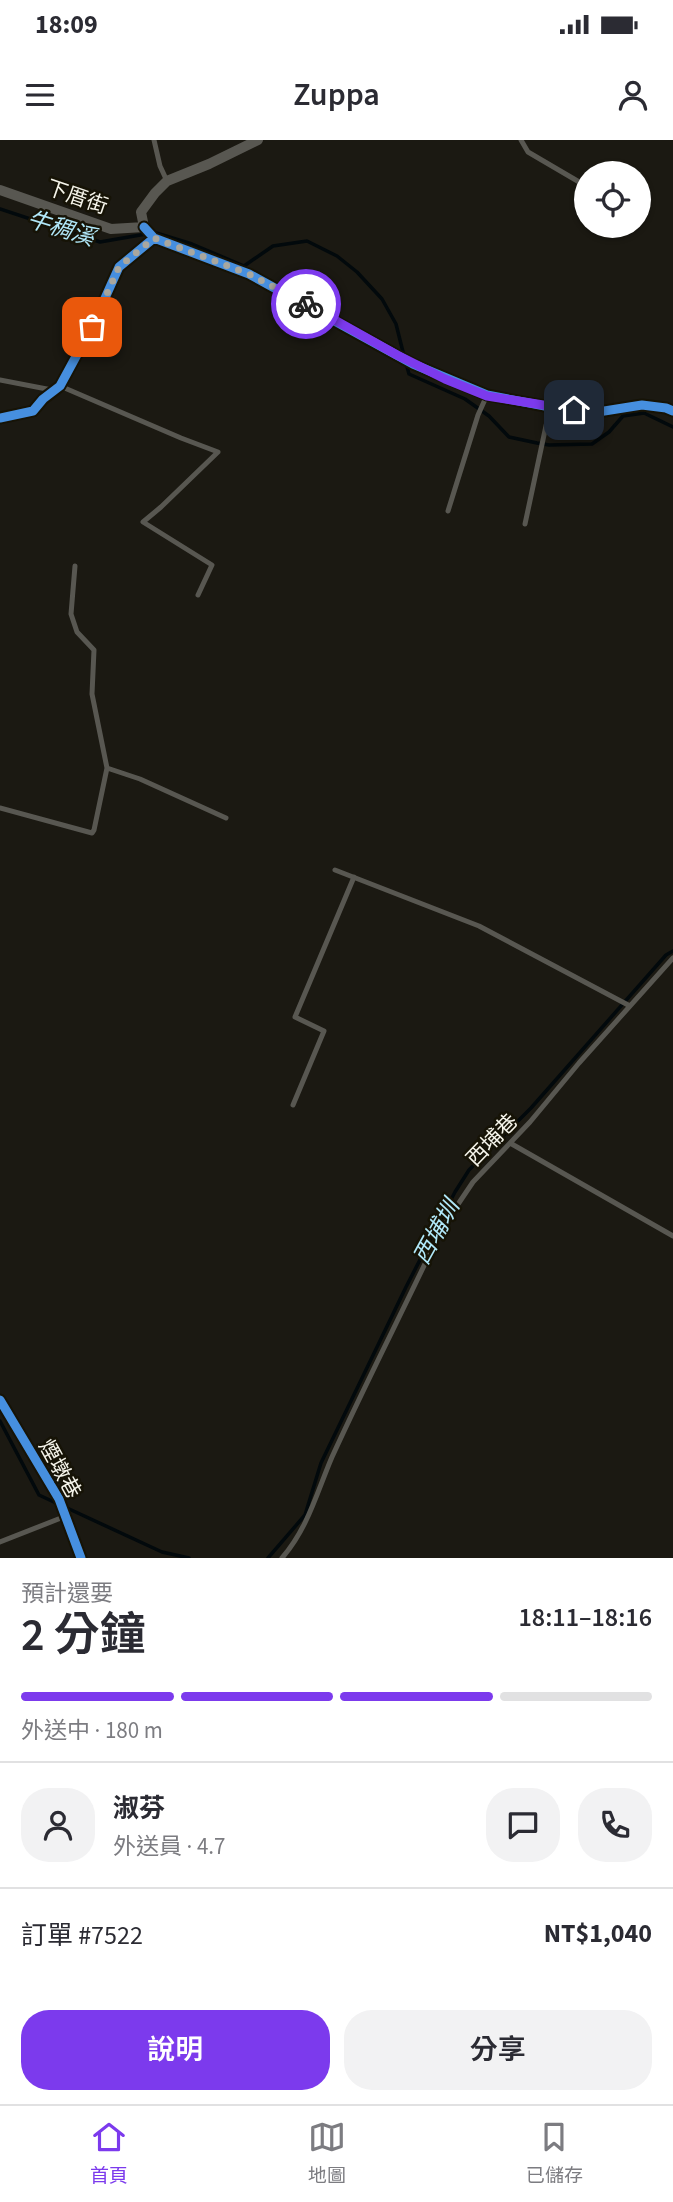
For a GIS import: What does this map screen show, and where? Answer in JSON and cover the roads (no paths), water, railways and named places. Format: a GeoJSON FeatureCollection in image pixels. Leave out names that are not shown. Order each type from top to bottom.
{"type":"FeatureCollection","features":[{"type":"Feature","properties":{"kind":"street"},"geometry":{"type":"LineString","coordinates":[[258,140],[167,181],[141,212],[144,227],[154,238],[249,274],[413,364],[487,396],[598,412],[642,405],[673,411]]}},
{"type":"Feature","properties":{"kind":"street","name":"下厝街"},"geometry":{"type":"LineString","coordinates":[[0,190],[111,229],[144,227]]}},
{"type":"Feature","properties":{"kind":"street"},"geometry":{"type":"LineString","coordinates":[[0,418],[33,411],[58,388],[92,327],[119,267],[154,238]]}},
{"type":"Feature","properties":{"kind":"street","name":"煙墩巷"},"geometry":{"type":"LineString","coordinates":[[0,1400],[59,1499],[81,1558]]}},
{"type":"Feature","properties":{"kind":"lane"},"geometry":{"type":"LineString","coordinates":[[154,140],[160,166],[167,181]]}},
{"type":"Feature","properties":{"kind":"lane"},"geometry":{"type":"LineString","coordinates":[[521,140],[528,152],[574,179]]}},
{"type":"Feature","properties":{"kind":"lane"},"geometry":{"type":"LineString","coordinates":[[0,380],[58,388],[218,452],[143,522],[212,565],[198,595]]}},
{"type":"Feature","properties":{"kind":"lane"},"geometry":{"type":"LineString","coordinates":[[448,512],[478,415],[487,396]]}},
{"type":"Feature","properties":{"kind":"lane"},"geometry":{"type":"LineString","coordinates":[[525,524],[550,407]]}},
{"type":"Feature","properties":{"kind":"lane"},"geometry":{"type":"LineString","coordinates":[[0,808],[92,832],[94,830],[107,768],[92,694],[94,650],[78,632],[71,614],[75,566]]}},
{"type":"Feature","properties":{"kind":"lane"},"geometry":{"type":"LineString","coordinates":[[107,768],[140,779],[226,818]]}},
{"type":"Feature","properties":{"kind":"lane"},"geometry":{"type":"LineString","coordinates":[[335,870],[479,926],[630,1006]]}},
{"type":"Feature","properties":{"kind":"lane"},"geometry":{"type":"LineString","coordinates":[[293,1105],[324,1031],[295,1017],[354,877]]}},
{"type":"Feature","properties":{"kind":"lane","name":"西埔巷"},"geometry":{"type":"LineString","coordinates":[[282,1558],[295,1543],[310,1516],[332,1458],[442,1228],[473,1182],[530,1122],[555,1090],[673,958]]}},
{"type":"Feature","properties":{"kind":"lane"},"geometry":{"type":"LineString","coordinates":[[510,1143],[673,1236]]}},
{"type":"Feature","properties":{"kind":"lane"},"geometry":{"type":"LineString","coordinates":[[0,1542],[66,1516]]}},
{"type":"Feature","properties":{"kind":"waterway","name":"牛稠溪"},"geometry":{"type":"LineString","coordinates":[[0,209],[100,242],[146,234]]}},
{"type":"Feature","properties":{"kind":"waterway","name":"牛稠溪"},"geometry":{"type":"LineString","coordinates":[[153,232],[192,244],[244,266],[273,246],[307,241],[337,256],[357,272],[382,299],[396,324],[404,356]]}},
{"type":"Feature","properties":{"kind":"waterway","name":"牛稠溪"},"geometry":{"type":"LineString","coordinates":[[406,363],[409,374],[465,399],[489,416],[509,437],[549,445],[592,444],[609,432],[623,416],[644,413],[673,427]]}},
{"type":"Feature","properties":{"kind":"waterway","name":"西埔圳"},"geometry":{"type":"LineString","coordinates":[[268,1558],[305,1515],[321,1463],[406,1287],[469,1170],[531,1108],[666,955],[673,951]]}},
{"type":"Feature","properties":{"kind":"waterway","name":"西埔圳"},"geometry":{"type":"LineString","coordinates":[[0,1421],[39,1495],[56,1503]]}},
{"type":"Feature","properties":{"kind":"waterway","name":"西埔圳"},"geometry":{"type":"LineString","coordinates":[[67,1508],[162,1552],[189,1558]]}}]}
